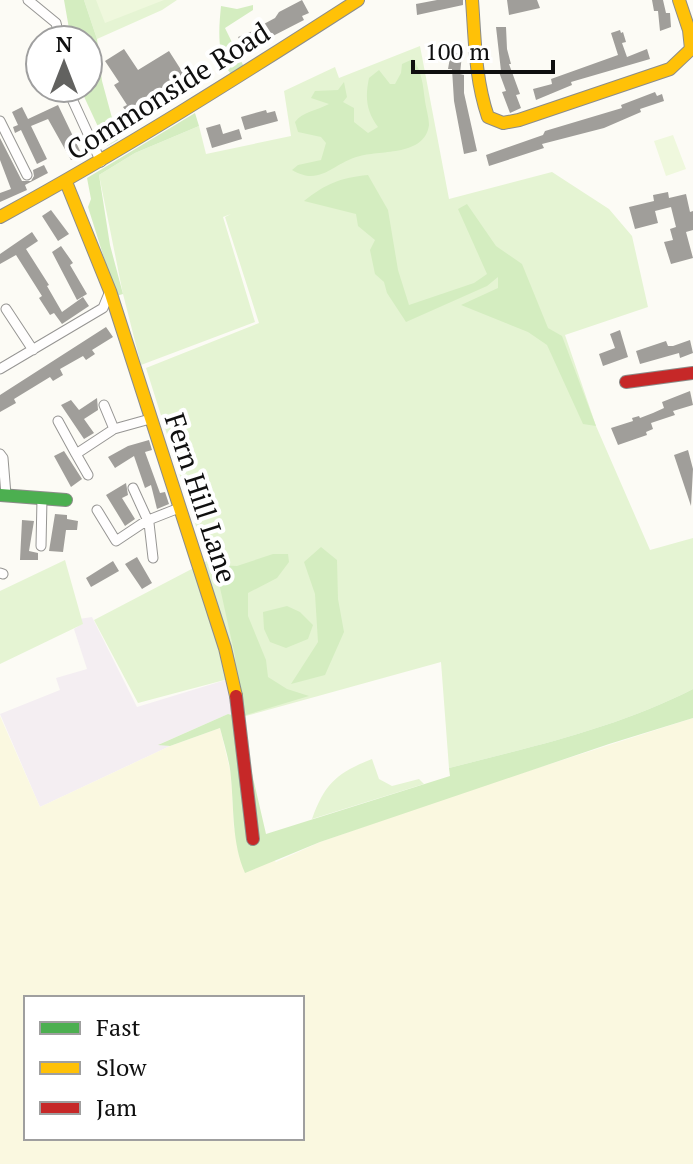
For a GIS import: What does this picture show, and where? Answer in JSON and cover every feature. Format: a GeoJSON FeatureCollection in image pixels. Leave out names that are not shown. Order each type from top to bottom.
{"type":"FeatureCollection","features":[{"type":"Feature","properties":{"kind":"street"},"geometry":{"type":"LineString","coordinates":[[28,0],[56,24]]}},
{"type":"Feature","properties":{"kind":"street","name":"Commonside Road"},"geometry":{"type":"LineString","coordinates":[[0,217],[101,162],[212,95],[358,0]]}},
{"type":"Feature","properties":{"kind":"street"},"geometry":{"type":"LineString","coordinates":[[472,0],[482,101],[488,117],[503,123],[670,69],[691,49],[689,30],[679,0]]}},
{"type":"Feature","properties":{"kind":"street"},"geometry":{"type":"LineString","coordinates":[[74,104],[101,162]]}},
{"type":"Feature","properties":{"kind":"street"},"geometry":{"type":"LineString","coordinates":[[0,121],[27,175]]}},
{"type":"Feature","properties":{"kind":"street"},"geometry":{"type":"LineString","coordinates":[[0,147],[10,141]]}},
{"type":"Feature","properties":{"kind":"street","name":"Fern Hill Lane"},"geometry":{"type":"LineString","coordinates":[[66,182],[110,291],[225,648],[232,678],[253,839]]}},
{"type":"Feature","properties":{"kind":"street"},"geometry":{"type":"LineString","coordinates":[[0,369],[103,308],[110,291]]}},
{"type":"Feature","properties":{"kind":"street"},"geometry":{"type":"LineString","coordinates":[[6,309],[33,350]]}},
{"type":"Feature","properties":{"kind":"street"},"geometry":{"type":"LineString","coordinates":[[626,382],[693,373]]}},
{"type":"Feature","properties":{"kind":"street"},"geometry":{"type":"LineString","coordinates":[[104,405],[114,429]]}},
{"type":"Feature","properties":{"kind":"street"},"geometry":{"type":"LineString","coordinates":[[76,454],[114,429],[150,419]]}},
{"type":"Feature","properties":{"kind":"street"},"geometry":{"type":"LineString","coordinates":[[58,421],[88,475]]}},
{"type":"Feature","properties":{"kind":"street"},"geometry":{"type":"LineString","coordinates":[[0,454],[3,458],[3,495],[66,500]]}},
{"type":"Feature","properties":{"kind":"street"},"geometry":{"type":"LineString","coordinates":[[133,488],[147,520],[153,558]]}},
{"type":"Feature","properties":{"kind":"street"},"geometry":{"type":"LineString","coordinates":[[41,546],[42,499]]}},
{"type":"Feature","properties":{"kind":"street"},"geometry":{"type":"LineString","coordinates":[[97,510],[116,541],[147,520],[179,508]]}},
{"type":"Feature","properties":{"kind":"shaded area"},"geometry":{"type":"Polygon","coordinates":[[[92,617],[137,707],[232,678],[239,718],[228,714],[160,744],[170,746],[40,807],[0,714],[60,690],[56,678],[87,669],[74,629],[82,624],[79,619],[92,617]]]}},
{"type":"Feature","properties":{"kind":"shaded area"},"geometry":{"type":"Polygon","coordinates":[[[0,716],[40,807],[170,746],[220,728],[231,774],[234,829],[276,862],[320,842],[460,793],[693,718],[693,1164],[0,1164],[0,716]]]}},
{"type":"Feature","properties":{"kind":"green space"},"geometry":{"type":"Polygon","coordinates":[[[64,0],[84,0],[92,24],[68,24],[64,0]]]}},
{"type":"Feature","properties":{"kind":"green space"},"geometry":{"type":"Polygon","coordinates":[[[84,0],[177,0],[104,36],[104,24],[92,24],[84,0]]]}},
{"type":"Feature","properties":{"kind":"green space"},"geometry":{"type":"Polygon","coordinates":[[[96,0],[164,0],[105,23],[96,0]]]}},
{"type":"Feature","properties":{"kind":"green space"},"geometry":{"type":"Polygon","coordinates":[[[253,5],[253,10],[225,28],[245,69],[231,74],[221,51],[221,6],[237,9],[253,5]]]}},
{"type":"Feature","properties":{"kind":"green space"},"geometry":{"type":"Polygon","coordinates":[[[420,46],[449,199],[552,172],[609,209],[632,236],[648,307],[565,335],[596,426],[650,550],[693,538],[693,689],[604,726],[449,768],[441,662],[242,717],[232,678],[138,703],[94,620],[207,561],[146,368],[259,323],[225,217],[231,214],[223,217],[255,322],[141,365],[99,175],[135,153],[199,126],[206,154],[291,136],[284,91],[335,67],[339,78],[420,46]]]}},
{"type":"Feature","properties":{"kind":"green space"},"geometry":{"type":"Polygon","coordinates":[[[413,59],[422,79],[429,122],[426,135],[420,142],[401,150],[350,159],[319,175],[302,175],[292,170],[298,165],[321,160],[326,143],[321,137],[298,132],[295,122],[306,113],[329,104],[311,98],[315,91],[338,90],[344,82],[347,97],[343,102],[354,108],[354,122],[368,133],[378,127],[368,104],[369,78],[379,70],[390,84],[395,84],[402,64],[413,59]]]}},
{"type":"Feature","properties":{"kind":"green space"},"geometry":{"type":"Polygon","coordinates":[[[104,88],[118,140],[107,146],[87,104],[104,104],[104,88]]]}},
{"type":"Feature","properties":{"kind":"green space"},"geometry":{"type":"Polygon","coordinates":[[[195,113],[199,126],[135,153],[99,175],[110,245],[123,294],[116,296],[88,207],[91,199],[87,178],[195,113]]]}},
{"type":"Feature","properties":{"kind":"green space"},"geometry":{"type":"Polygon","coordinates":[[[673,135],[686,169],[666,176],[654,141],[673,135]]]}},
{"type":"Feature","properties":{"kind":"green space"},"geometry":{"type":"Polygon","coordinates":[[[368,175],[388,210],[398,270],[409,305],[474,283],[487,274],[458,209],[467,204],[496,246],[522,264],[548,328],[562,336],[596,426],[583,424],[547,345],[528,332],[461,305],[498,288],[498,277],[487,286],[406,322],[387,293],[384,282],[375,274],[370,250],[375,240],[358,226],[356,214],[304,201],[334,182],[368,175]]]}},
{"type":"Feature","properties":{"kind":"green space"},"geometry":{"type":"Polygon","coordinates":[[[321,547],[337,560],[338,599],[344,632],[325,675],[291,684],[318,642],[315,594],[304,562],[321,547]]]}},
{"type":"Feature","properties":{"kind":"green space"},"geometry":{"type":"Polygon","coordinates":[[[273,554],[288,554],[289,562],[277,578],[248,593],[248,616],[266,660],[268,677],[287,689],[309,696],[239,717],[235,656],[215,565],[237,566],[273,554]]]}},
{"type":"Feature","properties":{"kind":"green space"},"geometry":{"type":"Polygon","coordinates":[[[65,560],[83,624],[0,664],[0,591],[65,560]]]}},
{"type":"Feature","properties":{"kind":"green space"},"geometry":{"type":"Polygon","coordinates":[[[287,606],[300,612],[313,625],[308,639],[286,648],[270,642],[264,629],[263,612],[287,606]]]}},
{"type":"Feature","properties":{"kind":"green space"},"geometry":{"type":"Polygon","coordinates":[[[693,689],[693,718],[320,842],[245,873],[236,838],[230,772],[220,728],[170,746],[158,745],[228,714],[239,717],[266,834],[450,776],[449,768],[604,726],[693,689]]]}},
{"type":"Feature","properties":{"kind":"green space"},"geometry":{"type":"Polygon","coordinates":[[[372,759],[379,779],[392,786],[419,779],[424,784],[312,819],[322,796],[334,781],[372,759]]]}},
{"type":"Feature","properties":{"kind":"building"},"geometry":{"type":"Polygon","coordinates":[[[302,0],[309,13],[302,16],[304,20],[269,38],[271,42],[245,50],[238,37],[263,27],[279,12],[302,0]]]}},
{"type":"Feature","properties":{"kind":"building"},"geometry":{"type":"Polygon","coordinates":[[[463,0],[463,5],[417,15],[416,4],[463,0]]]}},
{"type":"Feature","properties":{"kind":"building"},"geometry":{"type":"Polygon","coordinates":[[[507,0],[537,0],[540,8],[509,15],[507,0]]]}},
{"type":"Feature","properties":{"kind":"building"},"geometry":{"type":"Polygon","coordinates":[[[652,0],[663,0],[666,13],[670,13],[671,27],[660,31],[658,11],[654,11],[652,0]]]}},
{"type":"Feature","properties":{"kind":"building"},"geometry":{"type":"Polygon","coordinates":[[[496,27],[506,27],[509,64],[520,94],[516,95],[521,108],[510,113],[502,92],[506,91],[499,72],[496,27]]]}},
{"type":"Feature","properties":{"kind":"building"},"geometry":{"type":"Polygon","coordinates":[[[620,30],[626,42],[622,43],[627,57],[647,49],[650,59],[571,82],[572,85],[536,100],[533,89],[552,84],[551,79],[618,55],[611,33],[620,30]]]}},
{"type":"Feature","properties":{"kind":"building"},"geometry":{"type":"Polygon","coordinates":[[[124,49],[138,70],[169,51],[185,76],[128,114],[123,107],[127,105],[114,85],[119,82],[105,61],[124,49]]]}},
{"type":"Feature","properties":{"kind":"building"},"geometry":{"type":"Polygon","coordinates":[[[451,52],[462,54],[460,74],[464,75],[464,93],[477,151],[464,154],[454,101],[452,69],[448,69],[451,52]]]}},
{"type":"Feature","properties":{"kind":"building"},"geometry":{"type":"Polygon","coordinates":[[[655,92],[657,96],[662,94],[664,101],[640,109],[641,112],[604,128],[542,144],[544,148],[489,166],[486,155],[543,135],[545,131],[622,108],[621,105],[655,92]]]}},
{"type":"Feature","properties":{"kind":"building"},"geometry":{"type":"Polygon","coordinates":[[[58,105],[82,155],[71,160],[48,119],[31,126],[47,159],[37,164],[21,130],[15,133],[13,127],[18,125],[12,112],[22,107],[28,119],[58,105]]]}},
{"type":"Feature","properties":{"kind":"building"},"geometry":{"type":"Polygon","coordinates":[[[266,110],[267,113],[275,111],[278,121],[245,130],[241,117],[266,110]]]}},
{"type":"Feature","properties":{"kind":"building"},"geometry":{"type":"Polygon","coordinates":[[[220,124],[223,134],[239,129],[242,139],[212,148],[206,128],[220,124]]]}},
{"type":"Feature","properties":{"kind":"building"},"geometry":{"type":"Polygon","coordinates":[[[0,138],[22,181],[31,181],[33,170],[44,165],[48,173],[25,185],[27,190],[0,202],[0,193],[11,189],[0,160],[0,138]]]}},
{"type":"Feature","properties":{"kind":"building"},"geometry":{"type":"Polygon","coordinates":[[[668,192],[669,198],[686,194],[690,212],[693,211],[693,230],[686,232],[693,258],[671,264],[664,242],[673,240],[670,229],[676,227],[671,207],[655,211],[658,223],[635,229],[629,207],[654,201],[653,195],[668,192]]]}},
{"type":"Feature","properties":{"kind":"building"},"geometry":{"type":"Polygon","coordinates":[[[51,210],[69,234],[58,241],[42,216],[51,210]]]}},
{"type":"Feature","properties":{"kind":"building"},"geometry":{"type":"Polygon","coordinates":[[[32,232],[38,241],[26,249],[62,312],[83,297],[89,306],[62,324],[54,313],[50,315],[39,298],[42,296],[16,255],[0,264],[0,254],[32,232]]]}},
{"type":"Feature","properties":{"kind":"building"},"geometry":{"type":"Polygon","coordinates":[[[61,246],[73,263],[70,265],[87,294],[77,300],[52,252],[61,246]]]}},
{"type":"Feature","properties":{"kind":"building"},"geometry":{"type":"Polygon","coordinates":[[[106,327],[113,337],[92,350],[95,354],[86,360],[83,356],[60,369],[63,375],[53,381],[50,377],[14,399],[16,403],[0,412],[0,395],[106,327]]]}},
{"type":"Feature","properties":{"kind":"building"},"geometry":{"type":"Polygon","coordinates":[[[620,330],[628,357],[603,366],[599,354],[615,348],[610,334],[620,330]]]}},
{"type":"Feature","properties":{"kind":"building"},"geometry":{"type":"Polygon","coordinates":[[[690,340],[693,353],[680,358],[679,353],[640,364],[636,351],[666,341],[668,346],[673,346],[690,340]]]}},
{"type":"Feature","properties":{"kind":"building"},"geometry":{"type":"Polygon","coordinates":[[[690,391],[693,405],[651,423],[653,429],[646,432],[647,435],[618,445],[611,428],[664,408],[662,402],[690,391]]]}},
{"type":"Feature","properties":{"kind":"building"},"geometry":{"type":"Polygon","coordinates":[[[97,398],[98,410],[84,419],[94,433],[84,439],[61,405],[71,400],[79,410],[97,398]]]}},
{"type":"Feature","properties":{"kind":"building"},"geometry":{"type":"Polygon","coordinates":[[[149,440],[152,450],[145,452],[160,493],[165,492],[169,504],[157,509],[151,485],[145,488],[134,456],[115,468],[108,457],[128,446],[149,440]]]}},
{"type":"Feature","properties":{"kind":"building"},"geometry":{"type":"Polygon","coordinates":[[[688,450],[693,469],[691,506],[674,455],[688,450]]]}},
{"type":"Feature","properties":{"kind":"building"},"geometry":{"type":"Polygon","coordinates":[[[64,451],[82,479],[71,487],[54,456],[64,451]]]}},
{"type":"Feature","properties":{"kind":"building"},"geometry":{"type":"Polygon","coordinates":[[[126,483],[128,495],[122,498],[135,519],[125,526],[106,495],[126,483]]]}},
{"type":"Feature","properties":{"kind":"building"},"geometry":{"type":"Polygon","coordinates":[[[55,514],[67,515],[67,519],[78,521],[77,530],[66,530],[63,552],[49,551],[55,514]]]}},
{"type":"Feature","properties":{"kind":"building"},"geometry":{"type":"Polygon","coordinates":[[[22,520],[34,521],[29,551],[38,553],[38,560],[20,560],[22,520]]]}},
{"type":"Feature","properties":{"kind":"building"},"geometry":{"type":"Polygon","coordinates":[[[137,557],[152,583],[142,589],[125,564],[137,557]]]}},
{"type":"Feature","properties":{"kind":"building"},"geometry":{"type":"Polygon","coordinates":[[[113,561],[119,571],[91,587],[86,578],[113,561]]]}},
{"type":"Feature","properties":{"kind":"traffic: fast"},"geometry":{"type":"LineString","coordinates":[[0,495],[66,500]]}},
{"type":"Feature","properties":{"kind":"traffic: slow"},"geometry":{"type":"LineString","coordinates":[[0,217],[181,112],[358,0]]}},
{"type":"Feature","properties":{"kind":"traffic: slow"},"geometry":{"type":"LineString","coordinates":[[472,0],[480,88],[488,117],[503,123],[670,69],[691,49],[689,30],[679,0]]}},
{"type":"Feature","properties":{"kind":"traffic: slow"},"geometry":{"type":"LineString","coordinates":[[66,182],[110,291],[225,648],[236,696]]}},
{"type":"Feature","properties":{"kind":"traffic: jam"},"geometry":{"type":"LineString","coordinates":[[626,382],[693,373]]}},
{"type":"Feature","properties":{"kind":"traffic: jam"},"geometry":{"type":"LineString","coordinates":[[236,696],[253,839]]}}]}
